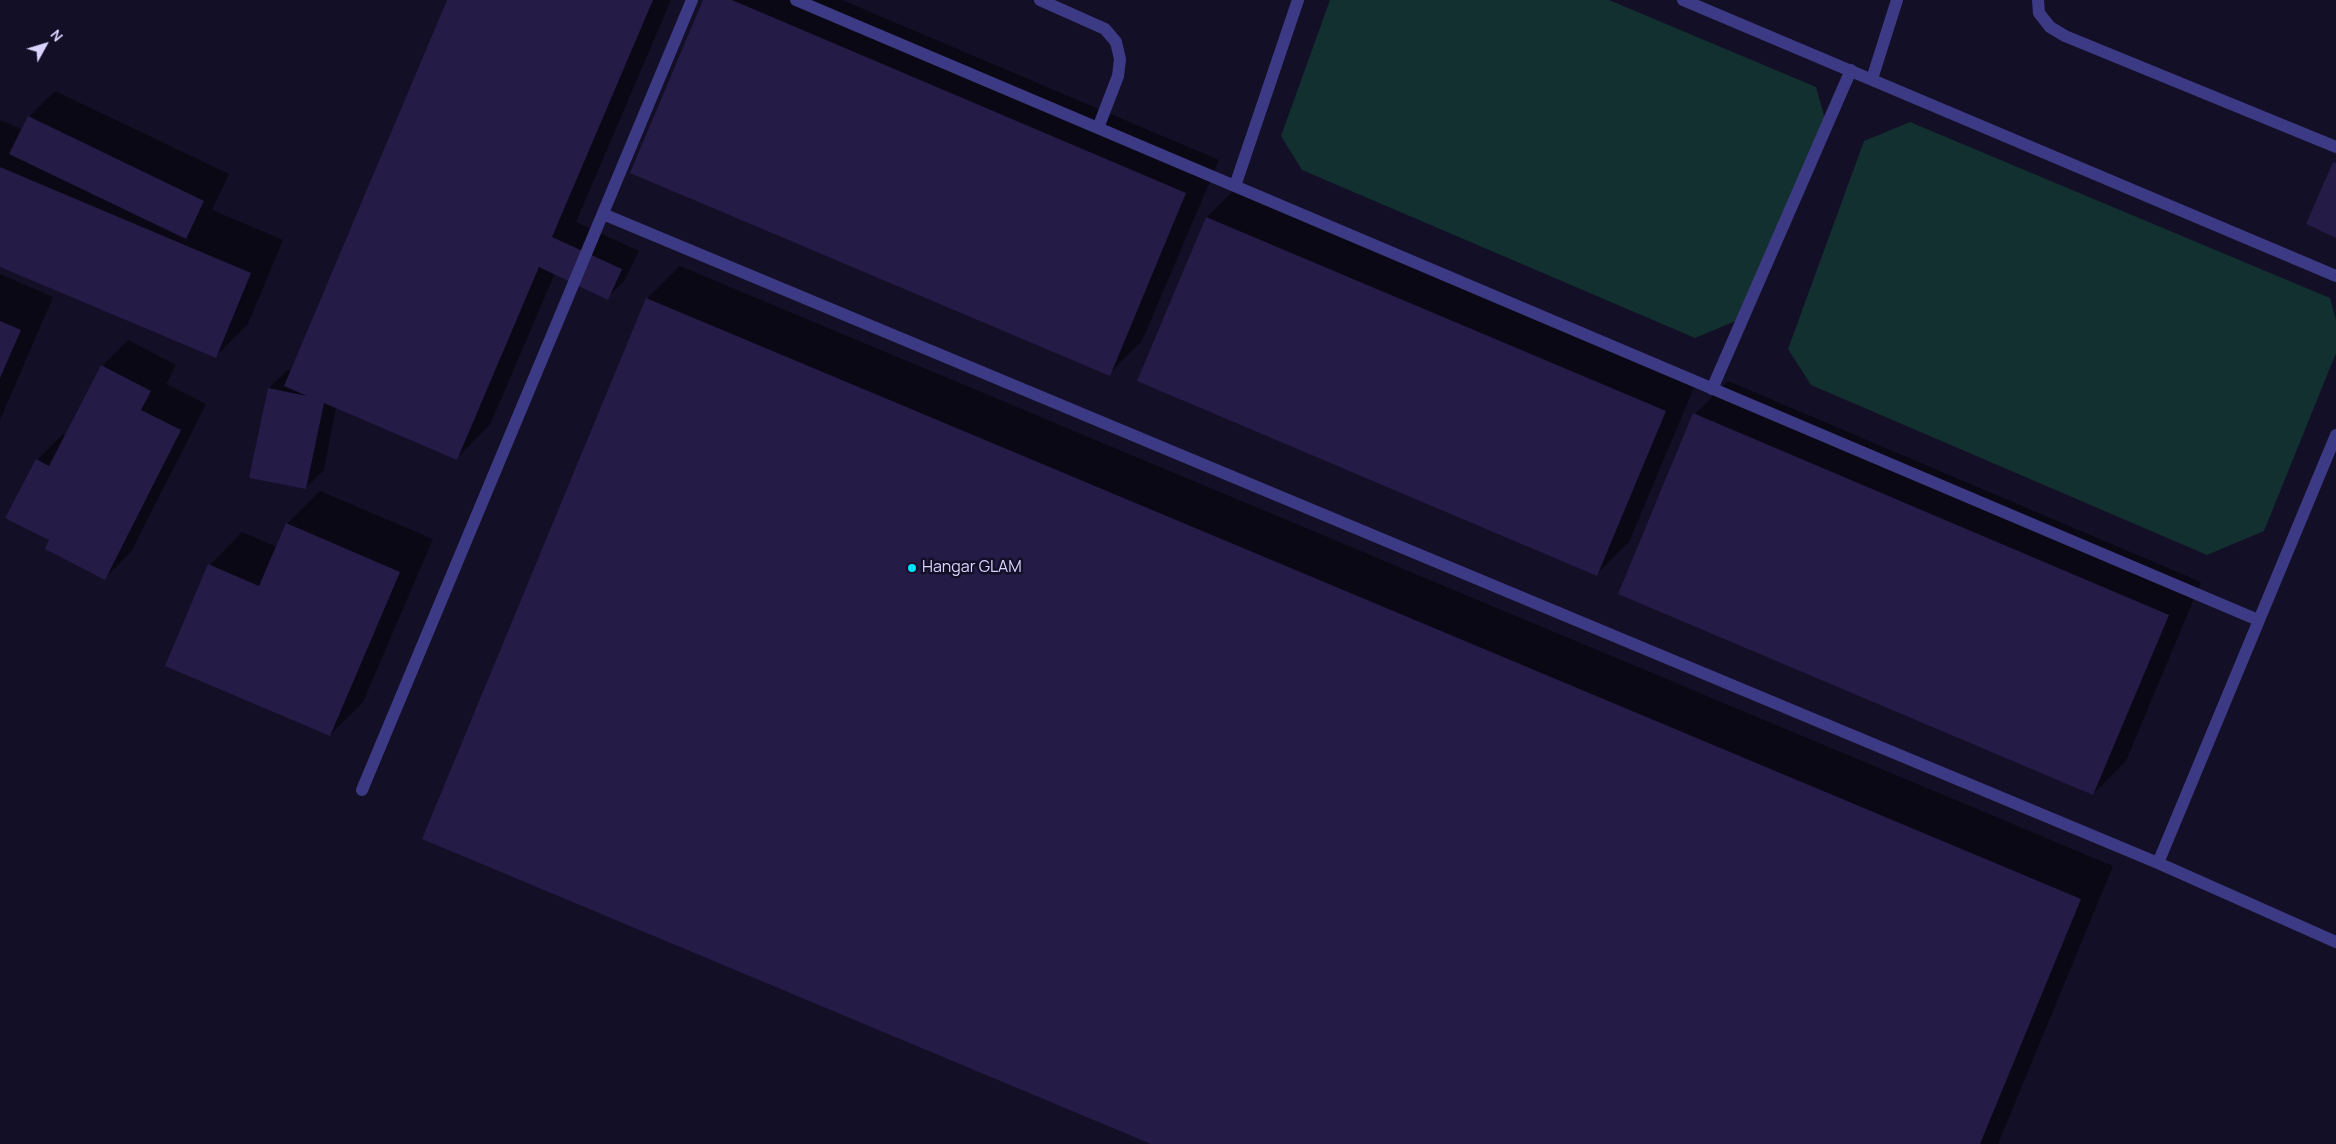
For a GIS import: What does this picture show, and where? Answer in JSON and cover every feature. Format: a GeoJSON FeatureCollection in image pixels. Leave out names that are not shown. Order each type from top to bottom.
{"type":"FeatureCollection","features":[{"type":"Feature","properties":{"kind":"lane"},"geometry":{"type":"LineString","coordinates":[[362,790],[692,0]]}},
{"type":"Feature","properties":{"kind":"lane"},"geometry":{"type":"LineString","coordinates":[[796,0],[827,6],[1098,128],[2258,620]]}},
{"type":"Feature","properties":{"kind":"lane"},"geometry":{"type":"LineString","coordinates":[[1040,0],[1105,29],[1116,42],[1120,59],[1118,76],[1098,128]]}},
{"type":"Feature","properties":{"kind":"lane"},"geometry":{"type":"LineString","coordinates":[[1235,186],[1298,0]]}},
{"type":"Feature","properties":{"kind":"lane"},"geometry":{"type":"LineString","coordinates":[[1683,0],[2336,276]]}},
{"type":"Feature","properties":{"kind":"lane"},"geometry":{"type":"LineString","coordinates":[[1872,79],[1897,0]]}},
{"type":"Feature","properties":{"kind":"lane"},"geometry":{"type":"LineString","coordinates":[[2038,0],[2039,14],[2050,27],[2065,36],[2336,147]]}},
{"type":"Feature","properties":{"kind":"lane"},"geometry":{"type":"LineString","coordinates":[[1712,388],[1851,70]]}},
{"type":"Feature","properties":{"kind":"lane"},"geometry":{"type":"LineString","coordinates":[[603,214],[2158,863],[2336,942]]}},
{"type":"Feature","properties":{"kind":"lane"},"geometry":{"type":"LineString","coordinates":[[2158,863],[2336,435]]}},
{"type":"Feature","properties":{"kind":"green space"},"geometry":{"type":"Polygon","coordinates":[[[1330,0],[1609,0],[1816,87],[1827,126],[1750,315],[1695,338],[1302,170],[1281,136],[1330,0]]]}},
{"type":"Feature","properties":{"kind":"green space"},"geometry":{"type":"Polygon","coordinates":[[[1910,122],[2330,298],[2336,320],[2336,353],[2264,531],[2207,555],[1811,385],[1788,349],[1864,141],[1910,122]]]}},
{"type":"Feature","properties":{"kind":"building"},"geometry":{"type":"Polygon","coordinates":[[[447,0],[653,0],[552,237],[622,269],[608,300],[539,267],[457,460],[324,403],[306,489],[249,478],[268,388],[307,396],[284,386],[447,0]]]}},
{"type":"Feature","properties":{"kind":"building"},"geometry":{"type":"Polygon","coordinates":[[[703,0],[732,0],[1186,193],[1110,376],[630,173],[703,0]]]}},
{"type":"Feature","properties":{"kind":"building"},"geometry":{"type":"Polygon","coordinates":[[[28,116],[204,201],[186,239],[9,154],[28,116]]]}},
{"type":"Feature","properties":{"kind":"building"},"geometry":{"type":"Polygon","coordinates":[[[2333,162],[2336,163],[2336,238],[2306,224],[2333,162]]]}},
{"type":"Feature","properties":{"kind":"building"},"geometry":{"type":"Polygon","coordinates":[[[0,167],[251,273],[216,358],[0,267],[0,167]]]}},
{"type":"Feature","properties":{"kind":"building"},"geometry":{"type":"Polygon","coordinates":[[[1206,217],[1666,411],[1597,576],[1137,381],[1206,217]]]}},
{"type":"Feature","properties":{"kind":"building","name":"Hangar GLAM"},"geometry":{"type":"Polygon","coordinates":[[[646,298],[2081,899],[1980,1144],[1151,1144],[422,839],[646,298]]]}},
{"type":"Feature","properties":{"kind":"building"},"geometry":{"type":"Polygon","coordinates":[[[0,321],[21,330],[0,378],[0,321]]]}},
{"type":"Feature","properties":{"kind":"building"},"geometry":{"type":"Polygon","coordinates":[[[101,365],[151,391],[141,410],[181,430],[105,580],[45,549],[49,540],[5,518],[36,459],[49,466],[101,365]]]}},
{"type":"Feature","properties":{"kind":"building"},"geometry":{"type":"Polygon","coordinates":[[[1693,413],[2169,615],[2093,795],[1618,594],[1693,413]]]}},
{"type":"Feature","properties":{"kind":"building"},"geometry":{"type":"Polygon","coordinates":[[[286,523],[400,572],[330,736],[165,666],[208,564],[259,586],[286,523]]]}},
{"type":"Feature","properties":{"kind":"place","name":"Hangar GLAM"},"geometry":{"type":"Point","coordinates":[912,568]}}]}
